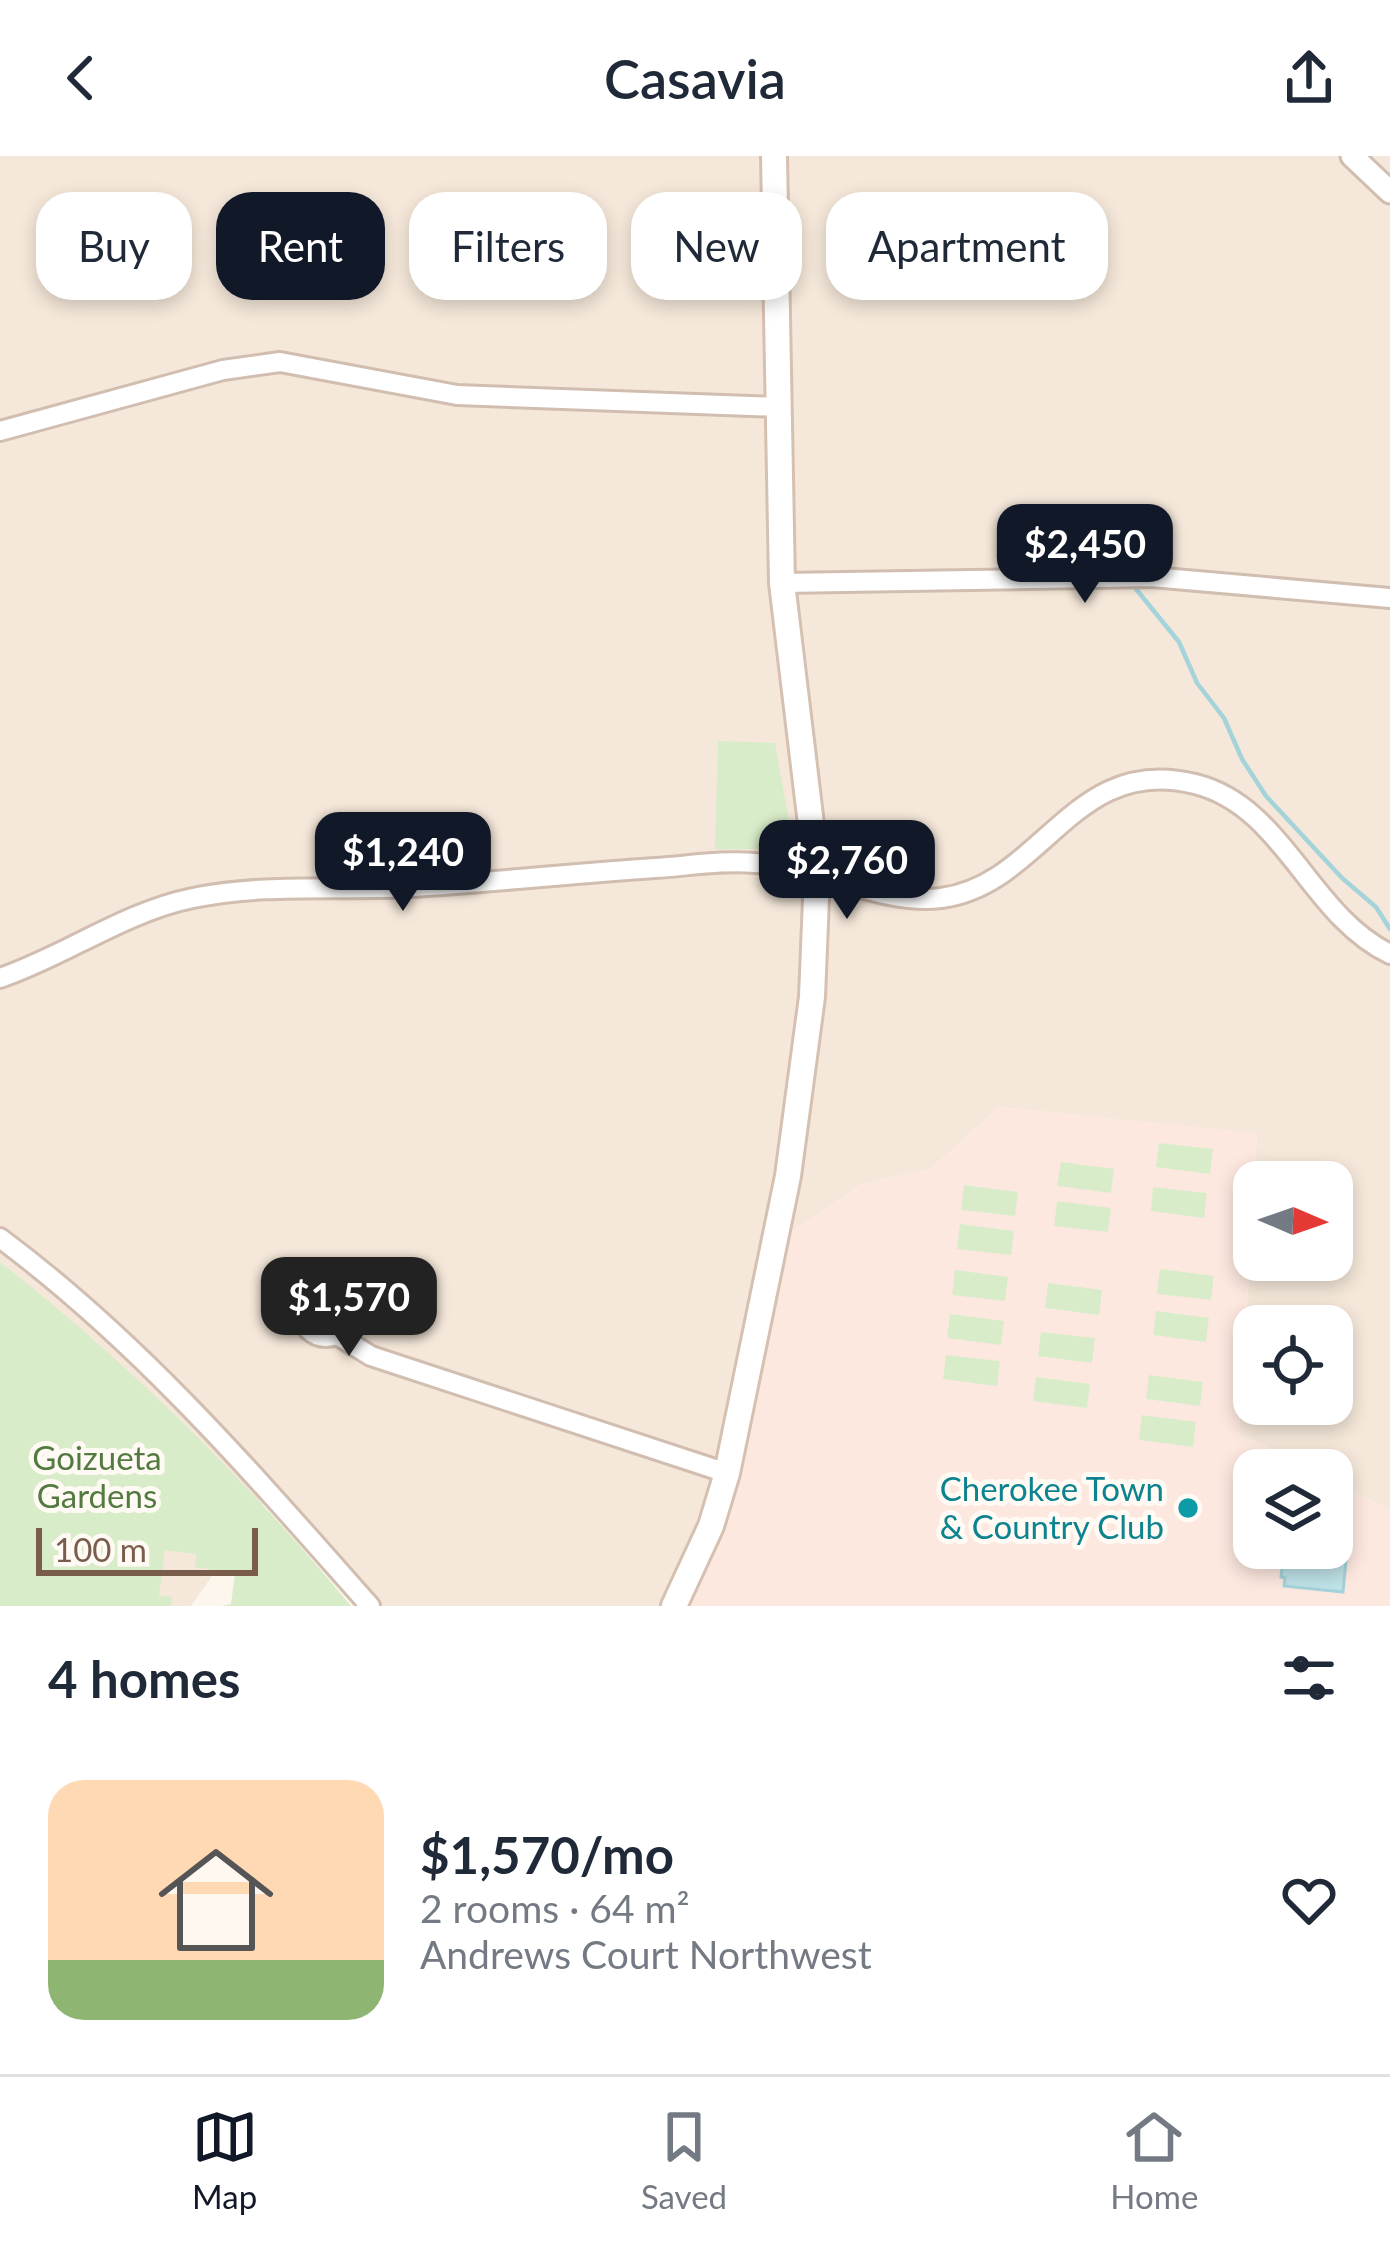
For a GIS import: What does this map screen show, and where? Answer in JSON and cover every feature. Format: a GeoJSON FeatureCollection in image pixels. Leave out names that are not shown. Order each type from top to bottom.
{"type":"FeatureCollection","features":[{"type":"Feature","properties":{"kind":"main road"},"geometry":{"type":"LineString","coordinates":[[674,1606],[710,1526],[727,1473],[758,1338],[790,1159],[812,997],[817,874],[782,583],[774,156]]}},
{"type":"Feature","properties":{"kind":"street"},"geometry":{"type":"LineString","coordinates":[[1352,156],[1390,192]]}},
{"type":"Feature","properties":{"kind":"street"},"geometry":{"type":"LineString","coordinates":[[0,431],[223,370],[280,362],[457,394],[778,407]]}},
{"type":"Feature","properties":{"kind":"street"},"geometry":{"type":"LineString","coordinates":[[782,583],[1152,578],[1390,598]]}},
{"type":"Feature","properties":{"kind":"street"},"geometry":{"type":"LineString","coordinates":[[0,978],[164,906],[242,891],[426,886],[737,863],[817,874],[911,898],[960,895],[1001,875],[1096,796],[1135,782],[1175,780],[1214,790],[1247,810],[1342,923],[1390,954]]}},
{"type":"Feature","properties":{"kind":"street"},"geometry":{"type":"LineString","coordinates":[[0,1238],[85,1303],[203,1419],[370,1606]]}},
{"type":"Feature","properties":{"kind":"street"},"geometry":{"type":"LineString","coordinates":[[337,1335],[371,1356],[727,1473]]}},
{"type":"Feature","properties":{"kind":"shaded area"},"geometry":{"type":"Polygon","coordinates":[[[0,156],[1390,156],[1390,1510],[1353,1491],[1353,1449],[1271,1449],[1239,1433],[1239,1425],[1353,1425],[1353,1305],[1247,1305],[1248,1281],[1353,1281],[1353,1161],[1255,1161],[1257,1134],[999,1107],[932,1168],[860,1185],[777,1242],[711,1482],[668,1606],[370,1606],[276,1485],[191,1606],[0,1606],[0,156]]]}},
{"type":"Feature","properties":{"kind":"shaded area"},"geometry":{"type":"Polygon","coordinates":[[[999,1107],[1257,1133],[1255,1161],[1233,1161],[1233,1281],[1248,1281],[1247,1305],[1233,1305],[1233,1425],[1271,1449],[1233,1449],[1233,1569],[1353,1569],[1353,1491],[1390,1510],[1390,1606],[668,1606],[711,1482],[777,1242],[860,1185],[932,1168],[999,1107]]]}},
{"type":"Feature","properties":{"kind":"green space"},"geometry":{"type":"Polygon","coordinates":[[[718,741],[775,743],[795,855],[715,849],[718,741]]]}},
{"type":"Feature","properties":{"kind":"green space"},"geometry":{"type":"Polygon","coordinates":[[[1159,1143],[1213,1149],[1210,1174],[1156,1167],[1159,1143]]]}},
{"type":"Feature","properties":{"kind":"green space"},"geometry":{"type":"Polygon","coordinates":[[[1061,1162],[1114,1169],[1111,1193],[1057,1186],[1061,1162]]]}},
{"type":"Feature","properties":{"kind":"green space"},"geometry":{"type":"Polygon","coordinates":[[[964,1185],[1018,1192],[1015,1216],[961,1210],[964,1185]]]}},
{"type":"Feature","properties":{"kind":"green space"},"geometry":{"type":"Polygon","coordinates":[[[1153,1187],[1207,1193],[1204,1218],[1151,1211],[1153,1187]]]}},
{"type":"Feature","properties":{"kind":"green space"},"geometry":{"type":"Polygon","coordinates":[[[1057,1201],[1111,1208],[1108,1232],[1054,1226],[1057,1201]]]}},
{"type":"Feature","properties":{"kind":"green space"},"geometry":{"type":"Polygon","coordinates":[[[960,1224],[1014,1231],[1011,1255],[957,1249],[960,1224]]]}},
{"type":"Feature","properties":{"kind":"green space","name":"Goizueta Gardens"},"geometry":{"type":"Polygon","coordinates":[[[0,1262],[185,1425],[351,1606],[222,1606],[231,1604],[235,1573],[195,1567],[196,1554],[165,1550],[159,1595],[172,1597],[171,1606],[0,1606],[0,1262]]]}},
{"type":"Feature","properties":{"kind":"green space"},"geometry":{"type":"Polygon","coordinates":[[[1160,1269],[1214,1276],[1211,1300],[1157,1294],[1160,1269]]]}},
{"type":"Feature","properties":{"kind":"green space"},"geometry":{"type":"Polygon","coordinates":[[[955,1270],[1008,1277],[1005,1301],[952,1295],[955,1270]]]}},
{"type":"Feature","properties":{"kind":"green space"},"geometry":{"type":"Polygon","coordinates":[[[1048,1283],[1102,1290],[1099,1315],[1045,1308],[1048,1283]]]}},
{"type":"Feature","properties":{"kind":"green space"},"geometry":{"type":"Polygon","coordinates":[[[1156,1311],[1209,1318],[1206,1342],[1153,1335],[1156,1311]]]}},
{"type":"Feature","properties":{"kind":"green space"},"geometry":{"type":"Polygon","coordinates":[[[950,1314],[1004,1321],[1001,1345],[947,1338],[950,1314]]]}},
{"type":"Feature","properties":{"kind":"green space"},"geometry":{"type":"Polygon","coordinates":[[[1041,1332],[1095,1338],[1092,1363],[1038,1356],[1041,1332]]]}},
{"type":"Feature","properties":{"kind":"green space"},"geometry":{"type":"Polygon","coordinates":[[[946,1355],[1000,1361],[997,1386],[943,1379],[946,1355]]]}},
{"type":"Feature","properties":{"kind":"green space"},"geometry":{"type":"Polygon","coordinates":[[[1149,1375],[1203,1382],[1200,1406],[1146,1399],[1149,1375]]]}},
{"type":"Feature","properties":{"kind":"green space"},"geometry":{"type":"Polygon","coordinates":[[[1036,1377],[1090,1384],[1087,1408],[1033,1401],[1036,1377]]]}},
{"type":"Feature","properties":{"kind":"green space"},"geometry":{"type":"Polygon","coordinates":[[[1142,1415],[1196,1422],[1193,1447],[1139,1440],[1142,1415]]]}},
{"type":"Feature","properties":{"kind":"water"},"geometry":{"type":"Polygon","coordinates":[[[1282,1569],[1345,1569],[1343,1592],[1284,1586],[1282,1569]]]}},
{"type":"Feature","properties":{"kind":"waterway"},"geometry":{"type":"LineString","coordinates":[[1101,526],[1123,569]]}},
{"type":"Feature","properties":{"kind":"waterway"},"geometry":{"type":"LineString","coordinates":[[1136,589],[1179,642],[1197,683],[1224,718],[1266,796],[1342,878],[1376,907],[1390,929]]}},
{"type":"Feature","properties":{"kind":"place","name":"Cherokee Town & Country Club"},"geometry":{"type":"Point","coordinates":[1188,1508]}}]}
